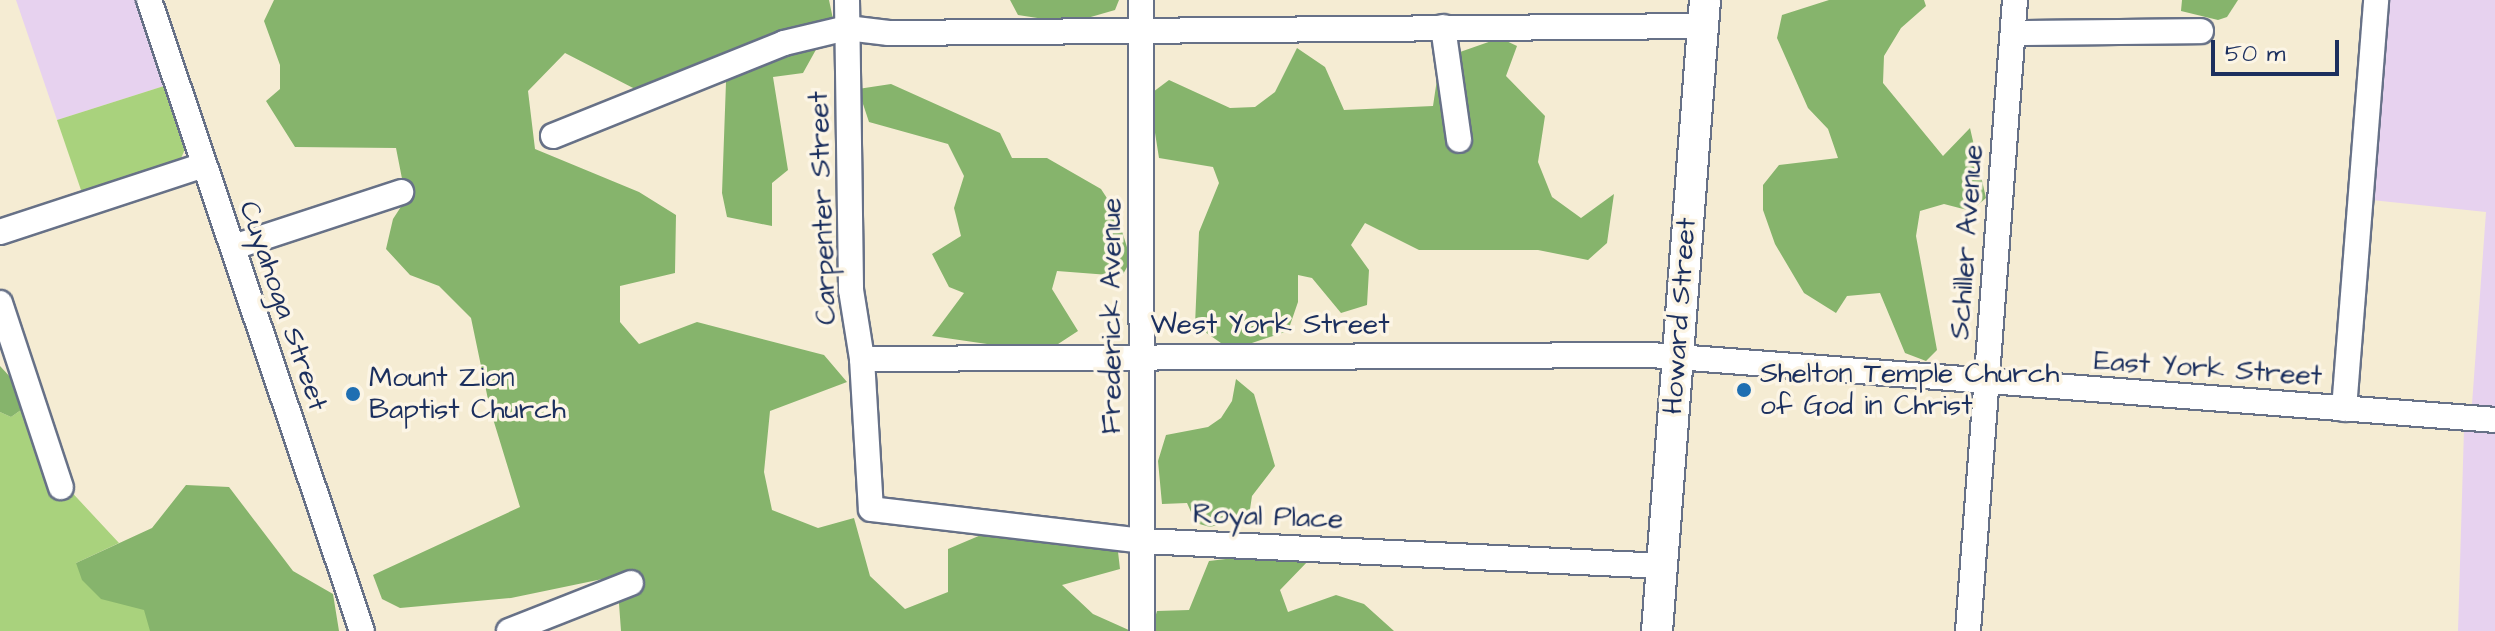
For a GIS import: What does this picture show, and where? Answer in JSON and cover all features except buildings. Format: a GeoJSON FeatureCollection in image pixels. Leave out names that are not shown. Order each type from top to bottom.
{"type":"FeatureCollection","features":[{"type":"Feature","properties":{"kind":"main road","name":"Howard Street"},"geometry":{"type":"LineString","coordinates":[[1657,631],[1704,13]]}},
{"type":"Feature","properties":{"kind":"street","name":"Cuyahoga Street"},"geometry":{"type":"LineString","coordinates":[[149,0],[201,166],[234,247],[362,631]]}},
{"type":"Feature","properties":{"kind":"street","name":"Carpenter Street"},"geometry":{"type":"LineString","coordinates":[[847,0],[851,290],[862,359],[871,509]]}},
{"type":"Feature","properties":{"kind":"street","name":"Frederick Avenue"},"geometry":{"type":"LineString","coordinates":[[1141,0],[1142,631]]}},
{"type":"Feature","properties":{"kind":"street","name":"Schiller Avenue"},"geometry":{"type":"LineString","coordinates":[[1968,631],[2015,0]]}},
{"type":"Feature","properties":{"kind":"street"},"geometry":{"type":"LineString","coordinates":[[2344,409],[2376,0]]}},
{"type":"Feature","properties":{"kind":"street"},"geometry":{"type":"LineString","coordinates":[[553,136],[784,43],[847,28],[889,33],[1443,27],[1704,13]]}},
{"type":"Feature","properties":{"kind":"street"},"geometry":{"type":"LineString","coordinates":[[1443,27],[1459,140]]}},
{"type":"Feature","properties":{"kind":"street"},"geometry":{"type":"LineString","coordinates":[[2014,33],[2201,31]]}},
{"type":"Feature","properties":{"kind":"street"},"geometry":{"type":"LineString","coordinates":[[0,232],[201,166]]}},
{"type":"Feature","properties":{"kind":"street"},"geometry":{"type":"LineString","coordinates":[[234,247],[401,192]]}},
{"type":"Feature","properties":{"kind":"street"},"geometry":{"type":"LineString","coordinates":[[0,303],[61,487]]}},
{"type":"Feature","properties":{"kind":"street","name":"West York Street"},"geometry":{"type":"LineString","coordinates":[[862,359],[1616,354],[1678,359]]}},
{"type":"Feature","properties":{"kind":"street","name":"East York Street"},"geometry":{"type":"LineString","coordinates":[[1678,359],[2495,420]]}},
{"type":"Feature","properties":{"kind":"street","name":"Royal Place"},"geometry":{"type":"LineString","coordinates":[[871,509],[1143,541],[1664,566]]}},
{"type":"Feature","properties":{"kind":"street"},"geometry":{"type":"LineString","coordinates":[[509,631],[631,583]]}},
{"type":"Feature","properties":{"kind":"shaded area"},"geometry":{"type":"Polygon","coordinates":[[[16,0],[140,0],[164,86],[57,120],[16,0]]]}},
{"type":"Feature","properties":{"kind":"shaded area"},"geometry":{"type":"Polygon","coordinates":[[[2376,0],[2495,0],[2495,420],[2471,418],[2486,212],[2362,199],[2376,0]]]}},
{"type":"Feature","properties":{"kind":"shaded area"},"geometry":{"type":"Polygon","coordinates":[[[2464,429],[2495,430],[2495,631],[2458,631],[2464,429]]]}},
{"type":"Feature","properties":{"kind":"green space"},"geometry":{"type":"Polygon","coordinates":[[[274,0],[829,0],[833,19],[803,73],[773,77],[788,170],[772,183],[772,226],[727,217],[722,193],[726,82],[639,91],[565,53],[528,91],[535,149],[639,192],[676,215],[675,273],[620,286],[620,322],[639,344],[697,322],[824,355],[847,382],[770,411],[764,472],[772,510],[818,528],[854,518],[870,576],[905,609],[948,592],[948,549],[981,535],[1117,543],[1120,569],[1062,585],[1093,614],[1131,631],[621,631],[617,576],[511,598],[400,608],[382,599],[373,575],[520,507],[490,409],[471,318],[439,286],[410,275],[386,249],[393,219],[406,199],[396,148],[295,147],[266,101],[280,89],[280,65],[264,21],[274,0]]]}},
{"type":"Feature","properties":{"kind":"green space"},"geometry":{"type":"Polygon","coordinates":[[[1010,0],[1119,0],[1115,10],[1070,23],[1018,15],[1010,0]]]}},
{"type":"Feature","properties":{"kind":"green space"},"geometry":{"type":"Polygon","coordinates":[[[1829,0],[1924,0],[1926,6],[1901,28],[1884,56],[1883,83],[1943,156],[1970,128],[1986,198],[1971,211],[1944,204],[1920,211],[1916,236],[1937,350],[1926,361],[1905,353],[1880,293],[1847,296],[1836,313],[1804,293],[1775,244],[1763,210],[1763,185],[1779,165],[1838,158],[1828,129],[1808,108],[1777,38],[1782,15],[1829,0]]]}},
{"type":"Feature","properties":{"kind":"green space"},"geometry":{"type":"Polygon","coordinates":[[[2182,0],[2238,0],[2227,17],[2218,20],[2181,11],[2182,0]]]}},
{"type":"Feature","properties":{"kind":"green space"},"geometry":{"type":"Polygon","coordinates":[[[1500,38],[1517,46],[1506,76],[1545,116],[1538,162],[1552,197],[1581,218],[1614,194],[1607,243],[1588,260],[1538,250],[1419,250],[1365,223],[1351,245],[1369,270],[1367,305],[1341,313],[1312,278],[1298,275],[1298,302],[1288,331],[1231,350],[1195,325],[1199,232],[1219,183],[1213,167],[1159,158],[1149,95],[1169,80],[1230,108],[1255,107],[1275,92],[1297,48],[1325,67],[1344,110],[1433,106],[1440,59],[1500,38]]]}},
{"type":"Feature","properties":{"kind":"green space"},"geometry":{"type":"Polygon","coordinates":[[[891,84],[1000,133],[1012,158],[1047,158],[1101,189],[1116,212],[1131,260],[1122,276],[1057,271],[1052,289],[1078,331],[1055,346],[1021,349],[932,336],[964,293],[949,287],[932,254],[961,236],[954,208],[964,176],[948,144],[869,122],[858,89],[891,84]]]}},
{"type":"Feature","properties":{"kind":"green space"},"geometry":{"type":"Polygon","coordinates":[[[164,86],[186,147],[178,165],[82,193],[57,120],[164,86]]]}},
{"type":"Feature","properties":{"kind":"green space"},"geometry":{"type":"Polygon","coordinates":[[[0,366],[12,379],[21,410],[11,417],[0,412],[0,366]]]}},
{"type":"Feature","properties":{"kind":"green space"},"geometry":{"type":"Polygon","coordinates":[[[1236,379],[1254,394],[1275,466],[1252,496],[1249,516],[1210,527],[1196,523],[1187,503],[1162,504],[1158,461],[1166,435],[1208,427],[1221,418],[1232,401],[1236,379]]]}},
{"type":"Feature","properties":{"kind":"green space"},"geometry":{"type":"Polygon","coordinates":[[[21,410],[65,485],[119,543],[76,563],[267,631],[0,631],[0,412],[11,417],[21,410]]]}},
{"type":"Feature","properties":{"kind":"green space"},"geometry":{"type":"Polygon","coordinates":[[[186,485],[229,487],[293,571],[333,594],[339,631],[150,631],[144,610],[101,599],[82,580],[76,563],[152,528],[186,485]]]}},
{"type":"Feature","properties":{"kind":"green space"},"geometry":{"type":"Polygon","coordinates":[[[1251,556],[1310,559],[1280,590],[1288,612],[1336,595],[1364,604],[1394,631],[1151,631],[1157,611],[1189,610],[1209,561],[1251,556]]]}},
{"type":"Feature","properties":{"kind":"place","name":"Shelton Temple Church of God in Christ"},"geometry":{"type":"Point","coordinates":[1744,390]}},
{"type":"Feature","properties":{"kind":"place","name":"Mount Zion Baptist Church"},"geometry":{"type":"Point","coordinates":[353,394]}}]}
